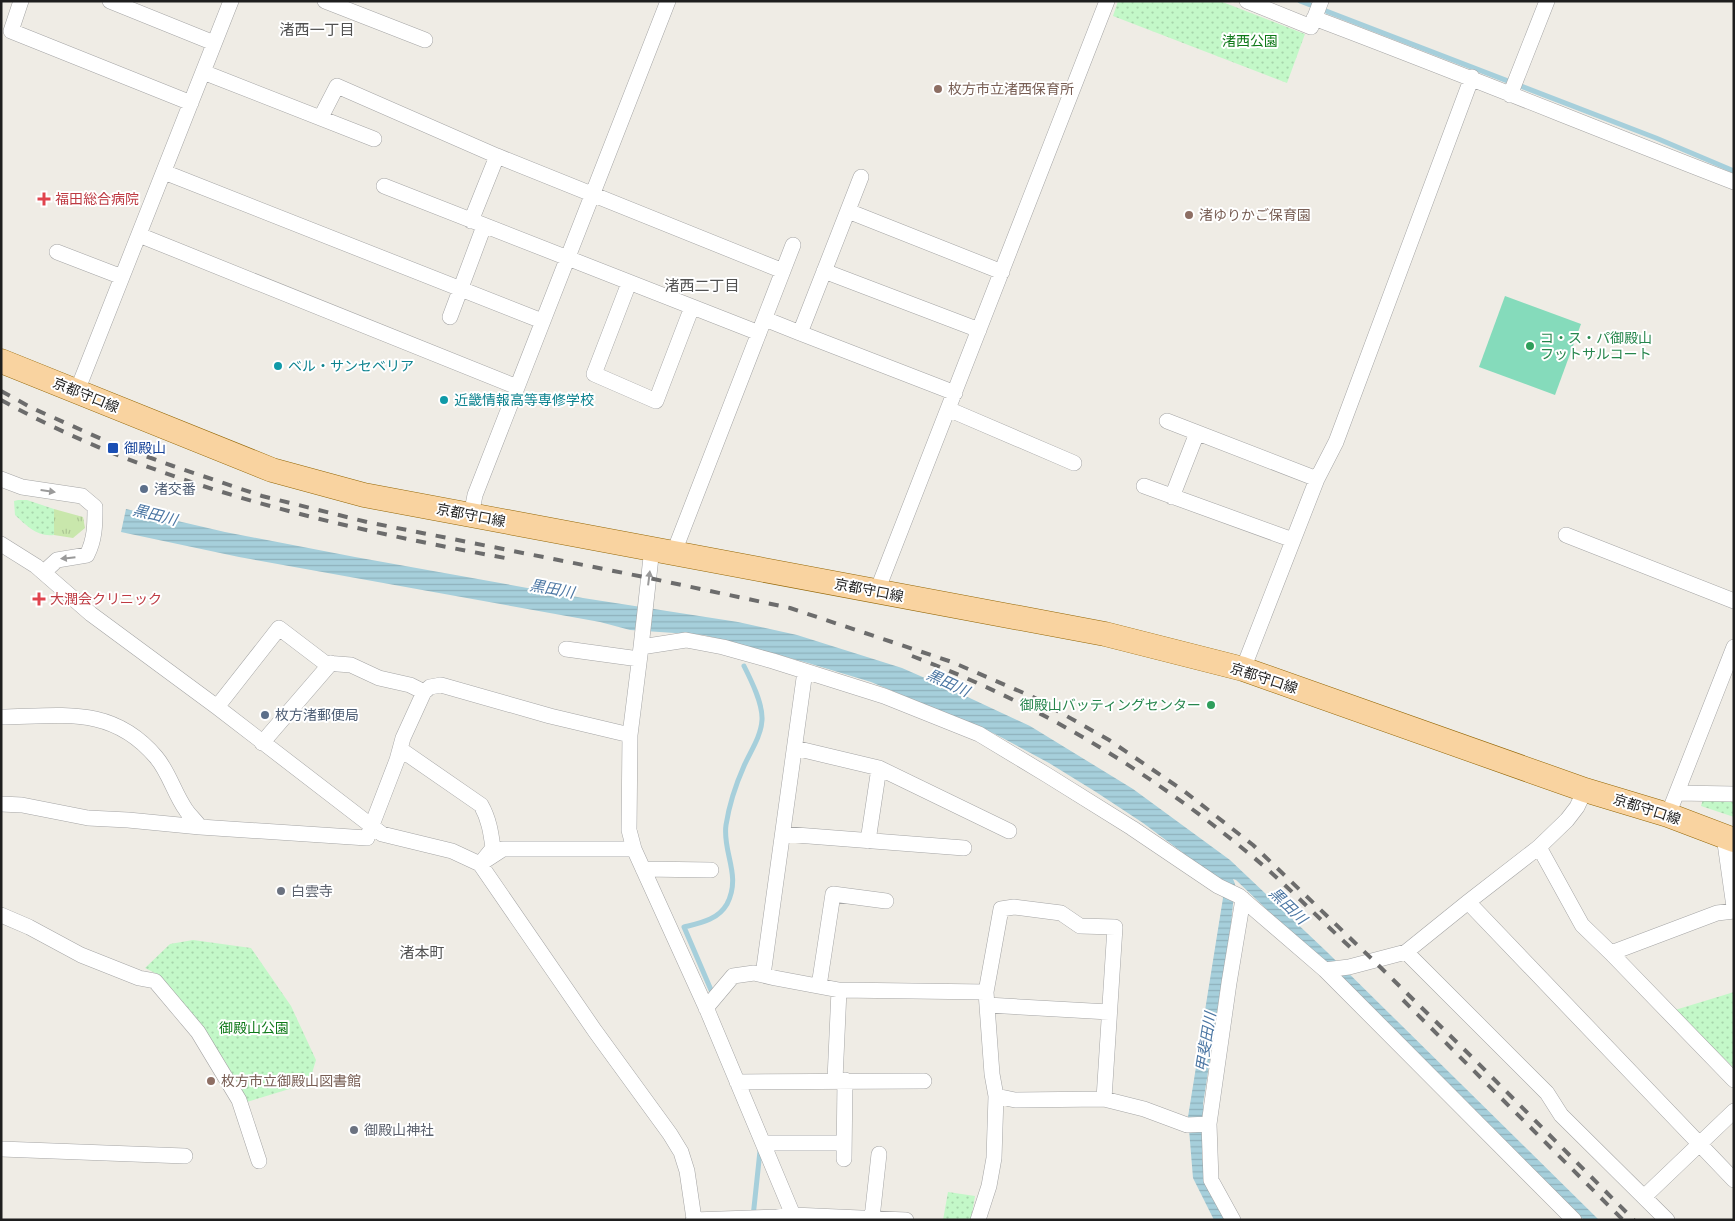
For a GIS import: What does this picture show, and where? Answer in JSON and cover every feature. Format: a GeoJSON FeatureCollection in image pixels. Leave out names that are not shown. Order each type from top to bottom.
{"type":"FeatureCollection","features":[{"type":"Feature","properties":{"kind":"main road","name":"京都守口線"},"geometry":{"type":"LineString","coordinates":[[3,366],[77,391],[272,470],[364,495],[1105,634],[1243,670],[1585,790],[1668,815],[1729,838]]}},
{"type":"Feature","properties":{"kind":"street"},"geometry":{"type":"LineString","coordinates":[[21,1],[11,31],[191,103]]}},
{"type":"Feature","properties":{"kind":"street"},"geometry":{"type":"LineString","coordinates":[[110,1],[214,43]]}},
{"type":"Feature","properties":{"kind":"street"},"geometry":{"type":"LineString","coordinates":[[77,391],[231,1]]}},
{"type":"Feature","properties":{"kind":"street"},"geometry":{"type":"LineString","coordinates":[[325,1],[425,40]]}},
{"type":"Feature","properties":{"kind":"street"},"geometry":{"type":"LineString","coordinates":[[471,516],[475,495],[668,1]]}},
{"type":"Feature","properties":{"kind":"street"},"geometry":{"type":"LineString","coordinates":[[877,591],[1107,1]]}},
{"type":"Feature","properties":{"kind":"street"},"geometry":{"type":"LineString","coordinates":[[1247,1],[1311,27],[1321,1]]}},
{"type":"Feature","properties":{"kind":"street"},"geometry":{"type":"LineString","coordinates":[[1510,95],[1547,1]]}},
{"type":"Feature","properties":{"kind":"street"},"geometry":{"type":"LineString","coordinates":[[1314,18],[1472,78],[1510,95],[1734,182]]}},
{"type":"Feature","properties":{"kind":"street"},"geometry":{"type":"LineString","coordinates":[[203,72],[374,139]]}},
{"type":"Feature","properties":{"kind":"street"},"geometry":{"type":"LineString","coordinates":[[1243,670],[1317,479],[1336,442],[1472,78]]}},
{"type":"Feature","properties":{"kind":"street"},"geometry":{"type":"LineString","coordinates":[[320,117],[337,86],[498,156],[783,271]]}},
{"type":"Feature","properties":{"kind":"street"},"geometry":{"type":"LineString","coordinates":[[450,317],[460,289],[498,156]]}},
{"type":"Feature","properties":{"kind":"street"},"geometry":{"type":"LineString","coordinates":[[164,172],[542,321]]}},
{"type":"Feature","properties":{"kind":"street"},"geometry":{"type":"LineString","coordinates":[[800,334],[861,177]]}},
{"type":"Feature","properties":{"kind":"street"},"geometry":{"type":"LineString","coordinates":[[384,186],[566,259],[759,333]]}},
{"type":"Feature","properties":{"kind":"street"},"geometry":{"type":"LineString","coordinates":[[848,211],[1002,272]]}},
{"type":"Feature","properties":{"kind":"street"},"geometry":{"type":"LineString","coordinates":[[139,235],[517,387]]}},
{"type":"Feature","properties":{"kind":"street"},"geometry":{"type":"LineString","coordinates":[[793,244],[765,319],[663,550],[646,607],[630,735],[629,830],[634,849],[706,1008],[793,1215]]}},
{"type":"Feature","properties":{"kind":"street"},"geometry":{"type":"LineString","coordinates":[[57,252],[122,278]]}},
{"type":"Feature","properties":{"kind":"street"},"geometry":{"type":"LineString","coordinates":[[824,271],[979,330]]}},
{"type":"Feature","properties":{"kind":"street"},"geometry":{"type":"LineString","coordinates":[[629,283],[594,374],[656,401],[692,307]]}},
{"type":"Feature","properties":{"kind":"street"},"geometry":{"type":"LineString","coordinates":[[765,319],[955,393]]}},
{"type":"Feature","properties":{"kind":"street"},"geometry":{"type":"LineString","coordinates":[[948,409],[1074,463]]}},
{"type":"Feature","properties":{"kind":"street"},"geometry":{"type":"LineString","coordinates":[[1167,422],[1317,479]]}},
{"type":"Feature","properties":{"kind":"street"},"geometry":{"type":"LineString","coordinates":[[1172,497],[1196,433]]}},
{"type":"Feature","properties":{"kind":"street"},"geometry":{"type":"LineString","coordinates":[[1,478],[22,487],[82,496],[94,507],[95,530],[92,546],[87,555],[57,560],[44,572]]}},
{"type":"Feature","properties":{"kind":"street"},"geometry":{"type":"LineString","coordinates":[[1144,486],[1293,540]]}},
{"type":"Feature","properties":{"kind":"street"},"geometry":{"type":"LineString","coordinates":[[1566,535],[1734,601]]}},
{"type":"Feature","properties":{"kind":"street"},"geometry":{"type":"LineString","coordinates":[[1,544],[44,572],[91,614],[217,707],[382,834],[452,851],[480,864],[681,1152],[688,1171],[694,1220],[777,1218],[793,1215],[903,1219]]}},
{"type":"Feature","properties":{"kind":"street"},"geometry":{"type":"LineString","coordinates":[[217,707],[279,628],[282,628],[326,663],[351,665],[379,678],[410,685],[424,692]]}},
{"type":"Feature","properties":{"kind":"street"},"geometry":{"type":"LineString","coordinates":[[566,649],[641,646],[686,640],[724,648],[884,696],[979,734],[1132,828],[1218,886],[1241,898],[1329,970],[1574,1220]]}},
{"type":"Feature","properties":{"kind":"street"},"geometry":{"type":"LineString","coordinates":[[1668,815],[1734,647]]}},
{"type":"Feature","properties":{"kind":"street"},"geometry":{"type":"LineString","coordinates":[[262,743],[330,663]]}},
{"type":"Feature","properties":{"kind":"street"},"geometry":{"type":"LineString","coordinates":[[763,975],[805,672]]}},
{"type":"Feature","properties":{"kind":"street"},"geometry":{"type":"LineString","coordinates":[[1,804],[22,805],[88,818],[128,820],[200,828],[367,838],[403,738],[424,692],[430,687],[441,685],[550,716],[630,735]]}},
{"type":"Feature","properties":{"kind":"street"},"geometry":{"type":"LineString","coordinates":[[1,717],[85,716],[101,719],[126,730],[156,758],[186,809],[200,828]]}},
{"type":"Feature","properties":{"kind":"street"},"geometry":{"type":"LineString","coordinates":[[795,748],[879,768],[1009,830]]}},
{"type":"Feature","properties":{"kind":"street"},"geometry":{"type":"LineString","coordinates":[[400,749],[481,804],[491,830],[493,848],[480,864]]}},
{"type":"Feature","properties":{"kind":"street"},"geometry":{"type":"LineString","coordinates":[[868,841],[879,768]]}},
{"type":"Feature","properties":{"kind":"street"},"geometry":{"type":"LineString","coordinates":[[1329,970],[1350,967],[1406,952],[1539,847],[1567,820],[1585,790]]}},
{"type":"Feature","properties":{"kind":"street"},"geometry":{"type":"LineString","coordinates":[[1677,792],[1734,794]]}},
{"type":"Feature","properties":{"kind":"street"},"geometry":{"type":"LineString","coordinates":[[783,834],[964,848]]}},
{"type":"Feature","properties":{"kind":"street"},"geometry":{"type":"LineString","coordinates":[[1611,953],[1717,913],[1734,909],[1729,838]]}},
{"type":"Feature","properties":{"kind":"street"},"geometry":{"type":"LineString","coordinates":[[1539,847],[1582,925],[1734,1080]]}},
{"type":"Feature","properties":{"kind":"street"},"geometry":{"type":"LineString","coordinates":[[480,864],[503,849],[634,849]]}},
{"type":"Feature","properties":{"kind":"street"},"geometry":{"type":"LineString","coordinates":[[643,870],[711,870]]}},
{"type":"Feature","properties":{"kind":"street"},"geometry":{"type":"LineString","coordinates":[[819,986],[833,894],[886,901]]}},
{"type":"Feature","properties":{"kind":"street"},"geometry":{"type":"LineString","coordinates":[[1233,1220],[1211,1180],[1207,1124],[1241,898]]}},
{"type":"Feature","properties":{"kind":"street"},"geometry":{"type":"LineString","coordinates":[[1468,902],[1734,1180]]}},
{"type":"Feature","properties":{"kind":"street"},"geometry":{"type":"LineString","coordinates":[[978,1220],[989,1186],[994,1158],[996,1096],[992,1074],[987,999],[1001,909],[1014,907],[1060,913],[1080,926],[1115,926],[1104,1099]]}},
{"type":"Feature","properties":{"kind":"street"},"geometry":{"type":"LineString","coordinates":[[1,915],[29,927],[81,955],[139,978],[155,981],[198,1032],[239,1100],[259,1161]]}},
{"type":"Feature","properties":{"kind":"street"},"geometry":{"type":"LineString","coordinates":[[1406,952],[1547,1093],[1561,1115],[1667,1220]]}},
{"type":"Feature","properties":{"kind":"street"},"geometry":{"type":"LineString","coordinates":[[706,1008],[733,976],[754,973],[840,990],[987,999],[1110,1012]]}},
{"type":"Feature","properties":{"kind":"street"},"geometry":{"type":"LineString","coordinates":[[763,1143],[844,1151],[840,1080],[840,990]]}},
{"type":"Feature","properties":{"kind":"street"},"geometry":{"type":"LineString","coordinates":[[737,1082],[924,1081]]}},
{"type":"Feature","properties":{"kind":"street"},"geometry":{"type":"LineString","coordinates":[[996,1096],[1015,1100],[1104,1099],[1144,1109],[1187,1125],[1207,1124]]}},
{"type":"Feature","properties":{"kind":"street"},"geometry":{"type":"LineString","coordinates":[[1644,1198],[1734,1111]]}},
{"type":"Feature","properties":{"kind":"street"},"geometry":{"type":"LineString","coordinates":[[1,1149],[185,1156]]}},
{"type":"Feature","properties":{"kind":"street"},"geometry":{"type":"LineString","coordinates":[[872,1218],[879,1154]]}},
{"type":"Feature","properties":{"kind":"green space","name":"渚西公園"},"geometry":{"type":"Polygon","coordinates":[[[1118,1],[1220,1],[1305,34],[1287,83],[1113,16],[1118,1]]]}},
{"type":"Feature","properties":{"kind":"green space","name":"コ・ス・パ御殿山 フットサルコート"},"geometry":{"type":"Polygon","coordinates":[[[1505,296],[1581,324],[1555,395],[1479,367],[1505,296]]]}},
{"type":"Feature","properties":{"kind":"green space"},"geometry":{"type":"Polygon","coordinates":[[[27,500],[54,509],[54,535],[37,532],[28,527],[15,515],[14,501],[27,500]]]}},
{"type":"Feature","properties":{"kind":"green space"},"geometry":{"type":"Polygon","coordinates":[[[54,509],[83,517],[85,528],[73,538],[54,535],[54,509]]]}},
{"type":"Feature","properties":{"kind":"green space"},"geometry":{"type":"Polygon","coordinates":[[[1734,798],[1734,817],[1701,806],[1703,799],[1734,798]]]}},
{"type":"Feature","properties":{"kind":"green space","name":"御殿山公園"},"geometry":{"type":"Polygon","coordinates":[[[193,940],[251,948],[291,1006],[316,1060],[309,1083],[247,1102],[226,1063],[200,1023],[159,975],[145,968],[170,944],[193,940]]]}},
{"type":"Feature","properties":{"kind":"green space"},"geometry":{"type":"Polygon","coordinates":[[[1734,992],[1734,1068],[1675,1010],[1734,992]]]}},
{"type":"Feature","properties":{"kind":"green space"},"geometry":{"type":"Polygon","coordinates":[[[948,1192],[975,1196],[971,1220],[943,1220],[948,1192]]]}},
{"type":"Feature","properties":{"kind":"water","name":"甲斐田川"},"geometry":{"type":"Polygon","coordinates":[[[126,509],[225,532],[355,557],[583,598],[738,622],[797,635],[902,668],[1030,726],[1133,789],[1230,860],[1326,951],[1599,1220],[1584,1220],[1420,1056],[1233,879],[1235,884],[1231,924],[1203,1104],[1202,1156],[1204,1171],[1228,1220],[1214,1220],[1193,1178],[1188,1117],[1223,898],[1218,879],[1143,823],[1096,792],[1049,763],[995,734],[871,682],[704,635],[630,630],[600,622],[239,557],[121,532],[126,509]]]}},
{"type":"Feature","properties":{"kind":"waterway"},"geometry":{"type":"LineString","coordinates":[[1300,1],[1656,138],[1734,171]]}},
{"type":"Feature","properties":{"kind":"waterway"},"geometry":{"type":"LineString","coordinates":[[711,990],[684,927],[708,920],[719,914],[727,904],[731,893],[733,883],[726,825],[736,788],[757,738],[762,720],[759,700],[744,666]]}},
{"type":"Feature","properties":{"kind":"waterway"},"geometry":{"type":"LineString","coordinates":[[753,1217],[760,1151]]}},
{"type":"Feature","properties":{"kind":"railway"},"geometry":{"type":"LineString","coordinates":[[1,391],[32,408],[115,445],[262,496],[367,522],[790,608],[952,662],[1033,697],[1109,740],[1184,791],[1253,845],[1477,1062],[1634,1220]]}},
{"type":"Feature","properties":{"kind":"railway"},"geometry":{"type":"LineString","coordinates":[[1,400],[60,430],[121,456],[183,479],[246,499],[310,517],[375,532],[505,558]]}},
{"type":"Feature","properties":{"kind":"railway"},"geometry":{"type":"LineString","coordinates":[[912,656],[958,674],[1046,717],[1129,765],[1208,821],[1247,852],[1350,947]]}},
{"type":"Feature","properties":{"kind":"railway"},"geometry":{"type":"LineString","coordinates":[[1403,1000],[1623,1220]]}},
{"type":"Feature","properties":{"kind":"place","name":"枚方市立渚西保育所"},"geometry":{"type":"Point","coordinates":[938,89]}},
{"type":"Feature","properties":{"kind":"place","name":"福田総合病院"},"geometry":{"type":"Point","coordinates":[44,199]}},
{"type":"Feature","properties":{"kind":"place","name":"渚ゆりかご保育園"},"geometry":{"type":"Point","coordinates":[1189,215]}},
{"type":"Feature","properties":{"kind":"place","name":"コ・ス・パ御殿山 フットサルコート"},"geometry":{"type":"Point","coordinates":[1530,346]}},
{"type":"Feature","properties":{"kind":"place","name":"ベル・サンセベリア"},"geometry":{"type":"Point","coordinates":[278,366]}},
{"type":"Feature","properties":{"kind":"place","name":"近畿情報高等専修学校"},"geometry":{"type":"Point","coordinates":[444,400]}},
{"type":"Feature","properties":{"kind":"place","name":"御殿山"},"geometry":{"type":"Point","coordinates":[113,448]}},
{"type":"Feature","properties":{"kind":"place","name":"渚交番"},"geometry":{"type":"Point","coordinates":[144,489]}},
{"type":"Feature","properties":{"kind":"place","name":"大潤会クリニック"},"geometry":{"type":"Point","coordinates":[39,599]}},
{"type":"Feature","properties":{"kind":"place","name":"御殿山バッティングセンター"},"geometry":{"type":"Point","coordinates":[1211,705]}},
{"type":"Feature","properties":{"kind":"place","name":"枚方渚郵便局"},"geometry":{"type":"Point","coordinates":[265,715]}},
{"type":"Feature","properties":{"kind":"place","name":"白雲寺"},"geometry":{"type":"Point","coordinates":[281,891]}},
{"type":"Feature","properties":{"kind":"place","name":"枚方市立御殿山図書館"},"geometry":{"type":"Point","coordinates":[211,1081]}},
{"type":"Feature","properties":{"kind":"place","name":"御殿山神社"},"geometry":{"type":"Point","coordinates":[354,1130]}},
{"type":"Feature","properties":{"kind":"district","name":"渚西一丁目"},"geometry":{"type":"Point","coordinates":[317,30]}},
{"type":"Feature","properties":{"kind":"district","name":"渚西二丁目"},"geometry":{"type":"Point","coordinates":[702,286]}},
{"type":"Feature","properties":{"kind":"district","name":"渚本町"},"geometry":{"type":"Point","coordinates":[422,953]}},
{"type":"Feature","properties":{"kind":"water label","name":"黒田川"},"geometry":{"type":"Point","coordinates":[155,515]}},
{"type":"Feature","properties":{"kind":"water label","name":"黒田川"},"geometry":{"type":"Point","coordinates":[552,589]}},
{"type":"Feature","properties":{"kind":"water label","name":"黒田川"},"geometry":{"type":"Point","coordinates":[948,683]}},
{"type":"Feature","properties":{"kind":"water label","name":"黒田川"},"geometry":{"type":"Point","coordinates":[1288,906]}}]}
